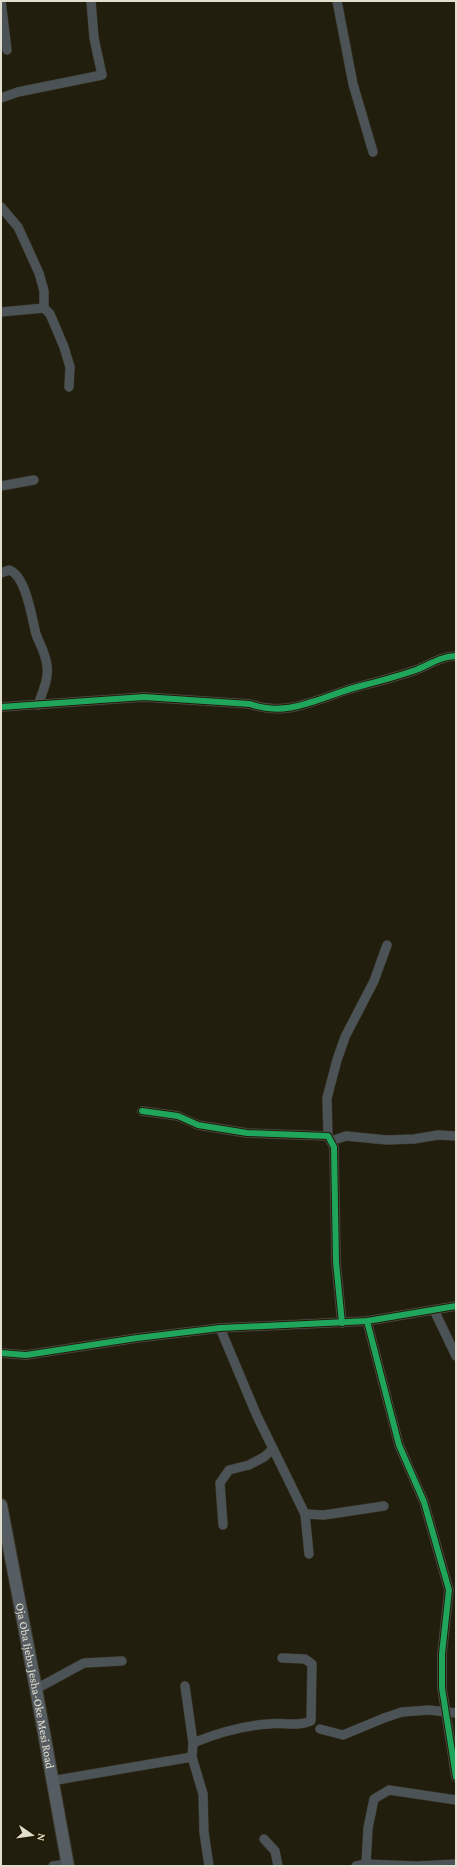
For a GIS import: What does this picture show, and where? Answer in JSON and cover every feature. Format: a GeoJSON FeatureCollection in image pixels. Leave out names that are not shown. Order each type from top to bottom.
{"type":"FeatureCollection","features":[{"type":"Feature","properties":{"kind":"main road","name":"Oja Oba Ijebu Jesha-Oke Mesi Road"},"geometry":{"type":"LineString","coordinates":[[1,1505],[36,1689],[67,1865]]}},
{"type":"Feature","properties":{"kind":"street"},"geometry":{"type":"LineString","coordinates":[[1,1],[7,50]]}},
{"type":"Feature","properties":{"kind":"street"},"geometry":{"type":"LineString","coordinates":[[1,98],[18,92],[102,75],[94,38],[90,1]]}},
{"type":"Feature","properties":{"kind":"street"},"geometry":{"type":"LineString","coordinates":[[338,1],[353,84],[373,152]]}},
{"type":"Feature","properties":{"kind":"street"},"geometry":{"type":"LineString","coordinates":[[1,207],[18,227],[39,273],[44,291],[44,308],[50,314],[64,347],[70,367],[69,387]]}},
{"type":"Feature","properties":{"kind":"street"},"geometry":{"type":"LineString","coordinates":[[1,312],[44,308]]}},
{"type":"Feature","properties":{"kind":"street"},"geometry":{"type":"LineString","coordinates":[[1,486],[34,480]]}},
{"type":"Feature","properties":{"kind":"street"},"geometry":{"type":"LineString","coordinates":[[1,573],[9,570],[14,573],[27,596],[36,634],[44,651],[48,667],[46,682],[38,705]]}},
{"type":"Feature","properties":{"kind":"street"},"geometry":{"type":"LineString","coordinates":[[1,707],[144,696],[250,704],[263,709],[278,709],[303,706],[356,687],[418,669],[443,658],[456,656]]}},
{"type":"Feature","properties":{"kind":"street"},"geometry":{"type":"LineString","coordinates":[[342,1323],[336,1262],[334,1147],[330,1139],[327,1098],[336,1060],[345,1037],[374,981],[387,945]]}},
{"type":"Feature","properties":{"kind":"street"},"geometry":{"type":"LineString","coordinates":[[142,1111],[178,1116],[198,1125],[247,1133],[330,1139],[346,1136],[387,1140],[438,1135],[456,1136]]}},
{"type":"Feature","properties":{"kind":"street"},"geometry":{"type":"LineString","coordinates":[[1,1353],[26,1355],[137,1338],[220,1328],[367,1321],[456,1306]]}},
{"type":"Feature","properties":{"kind":"street"},"geometry":{"type":"LineString","coordinates":[[434,1310],[456,1356]]}},
{"type":"Feature","properties":{"kind":"street"},"geometry":{"type":"LineString","coordinates":[[367,1321],[399,1445],[424,1502],[449,1590],[442,1654],[442,1688],[456,1776]]}},
{"type":"Feature","properties":{"kind":"street"},"geometry":{"type":"LineString","coordinates":[[220,1328],[256,1416],[305,1514],[308,1554]]}},
{"type":"Feature","properties":{"kind":"street"},"geometry":{"type":"LineString","coordinates":[[223,1525],[220,1483],[229,1470],[249,1465],[264,1457],[273,1449]]}},
{"type":"Feature","properties":{"kind":"street"},"geometry":{"type":"LineString","coordinates":[[305,1514],[324,1515],[384,1506]]}},
{"type":"Feature","properties":{"kind":"street"},"geometry":{"type":"LineString","coordinates":[[193,1743],[240,1727],[270,1724],[305,1724],[311,1721],[312,1664],[305,1659],[282,1658]]}},
{"type":"Feature","properties":{"kind":"street"},"geometry":{"type":"LineString","coordinates":[[36,1689],[84,1663],[122,1661]]}},
{"type":"Feature","properties":{"kind":"street"},"geometry":{"type":"LineString","coordinates":[[185,1686],[193,1743],[192,1757],[203,1794],[204,1832],[209,1866]]}},
{"type":"Feature","properties":{"kind":"street"},"geometry":{"type":"LineString","coordinates":[[320,1729],[343,1735],[402,1712],[429,1710],[456,1713]]}},
{"type":"Feature","properties":{"kind":"street"},"geometry":{"type":"LineString","coordinates":[[51,1781],[192,1757]]}},
{"type":"Feature","properties":{"kind":"street"},"geometry":{"type":"LineString","coordinates":[[366,1864],[368,1828],[374,1799],[389,1790],[456,1800]]}},
{"type":"Feature","properties":{"kind":"street"},"geometry":{"type":"LineString","coordinates":[[264,1839],[275,1851],[278,1866]]}},
{"type":"Feature","properties":{"kind":"street"},"geometry":{"type":"LineString","coordinates":[[356,1866],[366,1864],[417,1866],[456,1864]]}},
{"type":"Feature","properties":{"kind":"street"},"geometry":{"type":"LineString","coordinates":[[53,1866],[67,1865]]}},
{"type":"Feature","properties":{"kind":"cycle path"},"geometry":{"type":"LineString","coordinates":[[1,707],[144,697],[250,704],[264,708],[278,709],[304,704],[343,691],[409,673],[445,657],[456,656]]}},
{"type":"Feature","properties":{"kind":"cycle path"},"geometry":{"type":"LineString","coordinates":[[142,1111],[178,1116],[198,1125],[247,1133],[328,1136],[334,1147],[336,1262],[342,1323]]}},
{"type":"Feature","properties":{"kind":"cycle path"},"geometry":{"type":"LineString","coordinates":[[1,1353],[26,1355],[137,1338],[220,1328],[367,1321],[456,1306]]}},
{"type":"Feature","properties":{"kind":"cycle path"},"geometry":{"type":"LineString","coordinates":[[367,1321],[399,1445],[424,1502],[449,1590],[442,1654],[442,1688],[456,1777]]}}]}
